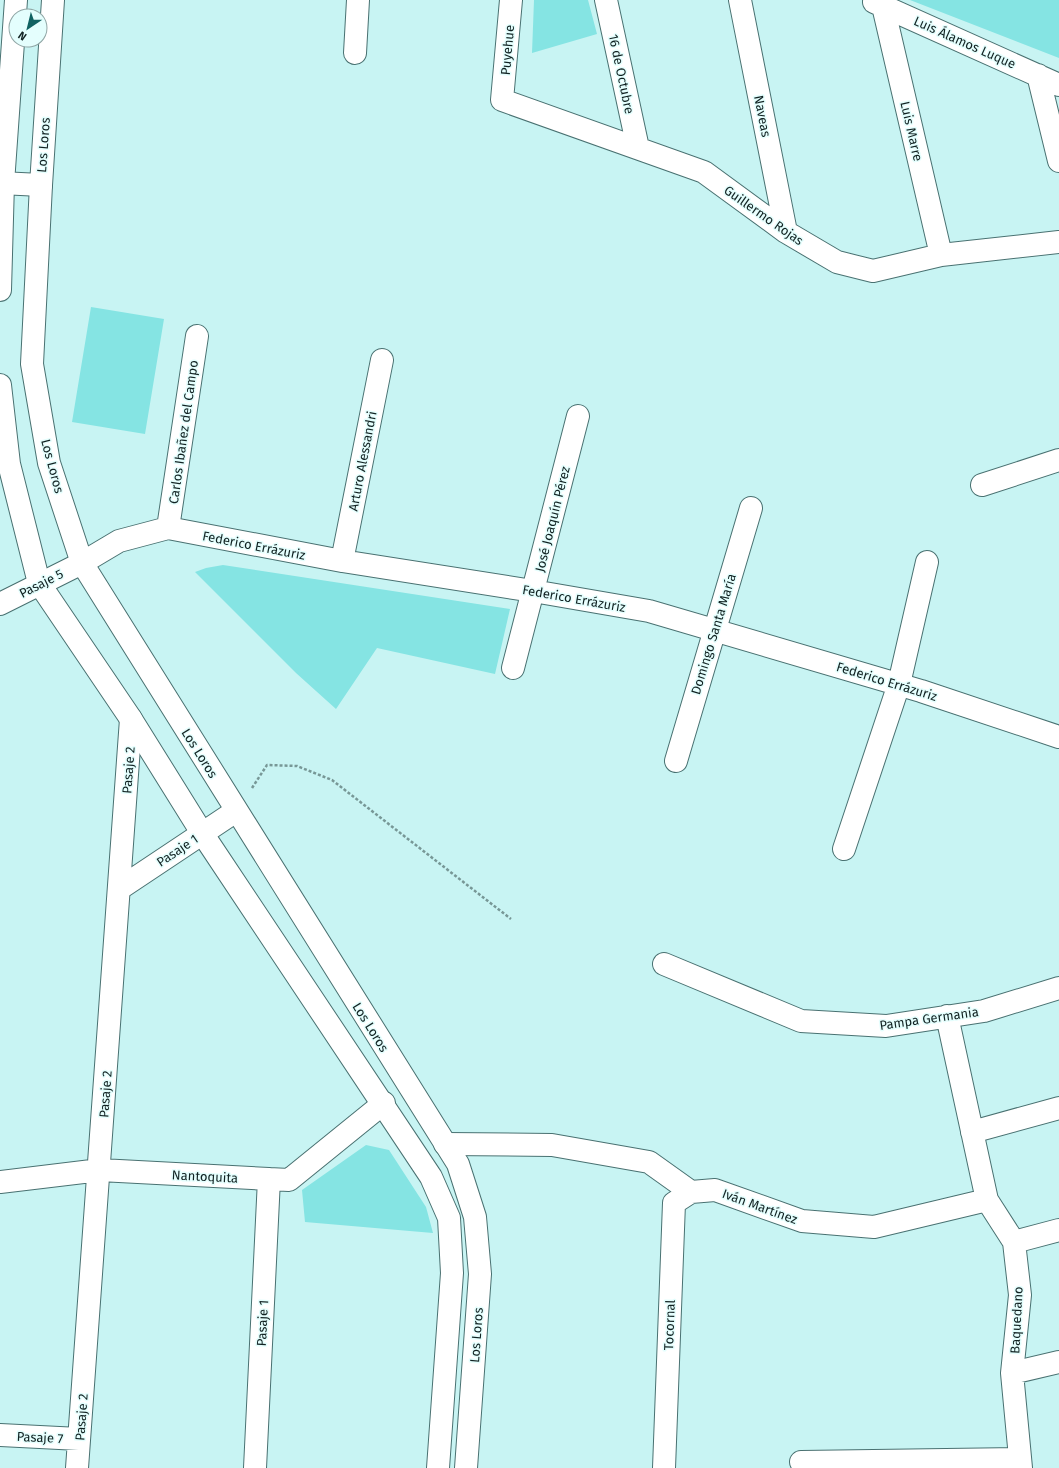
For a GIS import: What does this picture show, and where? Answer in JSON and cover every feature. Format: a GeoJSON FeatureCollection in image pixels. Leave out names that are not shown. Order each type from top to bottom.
{"type":"FeatureCollection","features":[{"type":"Feature","properties":{"kind":"street"},"geometry":{"type":"LineString","coordinates":[[0,290],[1,183],[16,0]]}},
{"type":"Feature","properties":{"kind":"street","name":"Los Loros"},"geometry":{"type":"LineString","coordinates":[[53,0],[41,185],[32,364],[49,463],[82,563],[458,1164],[476,1217],[480,1274],[466,1468]]}},
{"type":"Feature","properties":{"kind":"street"},"geometry":{"type":"LineString","coordinates":[[354,53],[358,0]]}},
{"type":"Feature","properties":{"kind":"street","name":"Puyehue"},"geometry":{"type":"LineString","coordinates":[[502,100],[511,0]]}},
{"type":"Feature","properties":{"kind":"street","name":"16 de Octubre"},"geometry":{"type":"LineString","coordinates":[[606,0],[638,148]]}},
{"type":"Feature","properties":{"kind":"street","name":"Naveas"},"geometry":{"type":"LineString","coordinates":[[740,0],[786,232]]}},
{"type":"Feature","properties":{"kind":"street","name":"Luis Álamos Luque"},"geometry":{"type":"LineString","coordinates":[[886,5],[1059,85]]}},
{"type":"Feature","properties":{"kind":"street","name":"Luis Marre"},"geometry":{"type":"LineString","coordinates":[[886,5],[941,255]]}},
{"type":"Feature","properties":{"kind":"street"},"geometry":{"type":"LineString","coordinates":[[1038,75],[1059,161]]}},
{"type":"Feature","properties":{"kind":"street","name":"Guillermo Rojas"},"geometry":{"type":"LineString","coordinates":[[502,100],[704,172],[786,232],[837,262],[873,271],[941,255],[1059,242]]}},
{"type":"Feature","properties":{"kind":"street"},"geometry":{"type":"LineString","coordinates":[[1,183],[41,185]]}},
{"type":"Feature","properties":{"kind":"street","name":"Carlos Ibañez del Campo"},"geometry":{"type":"LineString","coordinates":[[168,528],[197,336]]}},
{"type":"Feature","properties":{"kind":"street","name":"Arturo Alessandri"},"geometry":{"type":"LineString","coordinates":[[342,561],[382,360]]}},
{"type":"Feature","properties":{"kind":"street"},"geometry":{"type":"LineString","coordinates":[[0,385],[9,464],[39,583],[131,719],[202,833],[384,1103],[431,1177],[449,1218],[452,1273],[438,1468]]}},
{"type":"Feature","properties":{"kind":"street","name":"José Joaquín Pérez"},"geometry":{"type":"LineString","coordinates":[[513,668],[578,416]]}},
{"type":"Feature","properties":{"kind":"street"},"geometry":{"type":"LineString","coordinates":[[982,485],[1059,460]]}},
{"type":"Feature","properties":{"kind":"street","name":"Domingo Santa María"},"geometry":{"type":"LineString","coordinates":[[676,761],[751,508]]}},
{"type":"Feature","properties":{"kind":"street","name":"Federico Errázuriz"},"geometry":{"type":"LineString","coordinates":[[82,563],[119,541],[168,528],[342,561],[650,611],[899,684],[1059,737]]}},
{"type":"Feature","properties":{"kind":"street"},"geometry":{"type":"LineString","coordinates":[[844,849],[899,684],[927,562]]}},
{"type":"Feature","properties":{"kind":"street","name":"Pasaje 5"},"geometry":{"type":"LineString","coordinates":[[0,604],[39,583],[82,563]]}},
{"type":"Feature","properties":{"kind":"street","name":"Pasaje 2"},"geometry":{"type":"LineString","coordinates":[[77,1468],[100,1170],[131,719]]}},
{"type":"Feature","properties":{"kind":"street","name":"Pasaje 1"},"geometry":{"type":"LineString","coordinates":[[119,889],[236,811]]}},
{"type":"Feature","properties":{"kind":"street","name":"Pampa Germania"},"geometry":{"type":"LineString","coordinates":[[664,964],[801,1021],[886,1026],[984,1011],[1059,988]]}},
{"type":"Feature","properties":{"kind":"street","name":"Baquedano"},"geometry":{"type":"LineString","coordinates":[[947,1016],[988,1200],[1014,1242],[1020,1295],[1012,1373],[1020,1464]]}},
{"type":"Feature","properties":{"kind":"street","name":"Nantoquita"},"geometry":{"type":"LineString","coordinates":[[0,1182],[100,1170],[289,1180],[384,1103]]}},
{"type":"Feature","properties":{"kind":"street"},"geometry":{"type":"LineString","coordinates":[[972,1132],[1059,1108]]}},
{"type":"Feature","properties":{"kind":"street"},"geometry":{"type":"LineString","coordinates":[[445,1144],[552,1145],[649,1162],[691,1192]]}},
{"type":"Feature","properties":{"kind":"street","name":"Pasaje 1"},"geometry":{"type":"LineString","coordinates":[[254,1468],[269,1179]]}},
{"type":"Feature","properties":{"kind":"street","name":"Iván Martínez"},"geometry":{"type":"LineString","coordinates":[[691,1192],[715,1190],[802,1221],[874,1227],[988,1200]]}},
{"type":"Feature","properties":{"kind":"street","name":"Tocornal"},"geometry":{"type":"LineString","coordinates":[[664,1468],[674,1203],[691,1192]]}},
{"type":"Feature","properties":{"kind":"street"},"geometry":{"type":"LineString","coordinates":[[1014,1242],[1059,1230]]}},
{"type":"Feature","properties":{"kind":"street"},"geometry":{"type":"LineString","coordinates":[[1012,1373],[1059,1362]]}},
{"type":"Feature","properties":{"kind":"street","name":"Pasaje 7"},"geometry":{"type":"LineString","coordinates":[[0,1435],[79,1439]]}},
{"type":"Feature","properties":{"kind":"street"},"geometry":{"type":"LineString","coordinates":[[801,1462],[1020,1464]]}},
{"type":"Feature","properties":{"kind":"path"},"geometry":{"type":"LineString","coordinates":[[236,811],[267,765],[297,766],[332,780],[511,919]]}},
{"type":"Feature","properties":{"kind":"shaded area"},"geometry":{"type":"Polygon","coordinates":[[[534,0],[588,0],[597,34],[532,53],[534,0]]]}},
{"type":"Feature","properties":{"kind":"shaded area"},"geometry":{"type":"Polygon","coordinates":[[[910,0],[1059,0],[1059,58],[910,0]]]}},
{"type":"Feature","properties":{"kind":"shaded area"},"geometry":{"type":"Polygon","coordinates":[[[91,307],[164,319],[145,434],[72,422],[91,307]]]}},
{"type":"Feature","properties":{"kind":"shaded area"},"geometry":{"type":"Polygon","coordinates":[[[223,565],[510,609],[495,674],[377,648],[336,709],[296,673],[195,572],[206,568],[223,565]]]}},
{"type":"Feature","properties":{"kind":"shaded area"},"geometry":{"type":"Polygon","coordinates":[[[366,1145],[389,1150],[426,1207],[433,1233],[305,1222],[302,1190],[366,1145]]]}}]}
